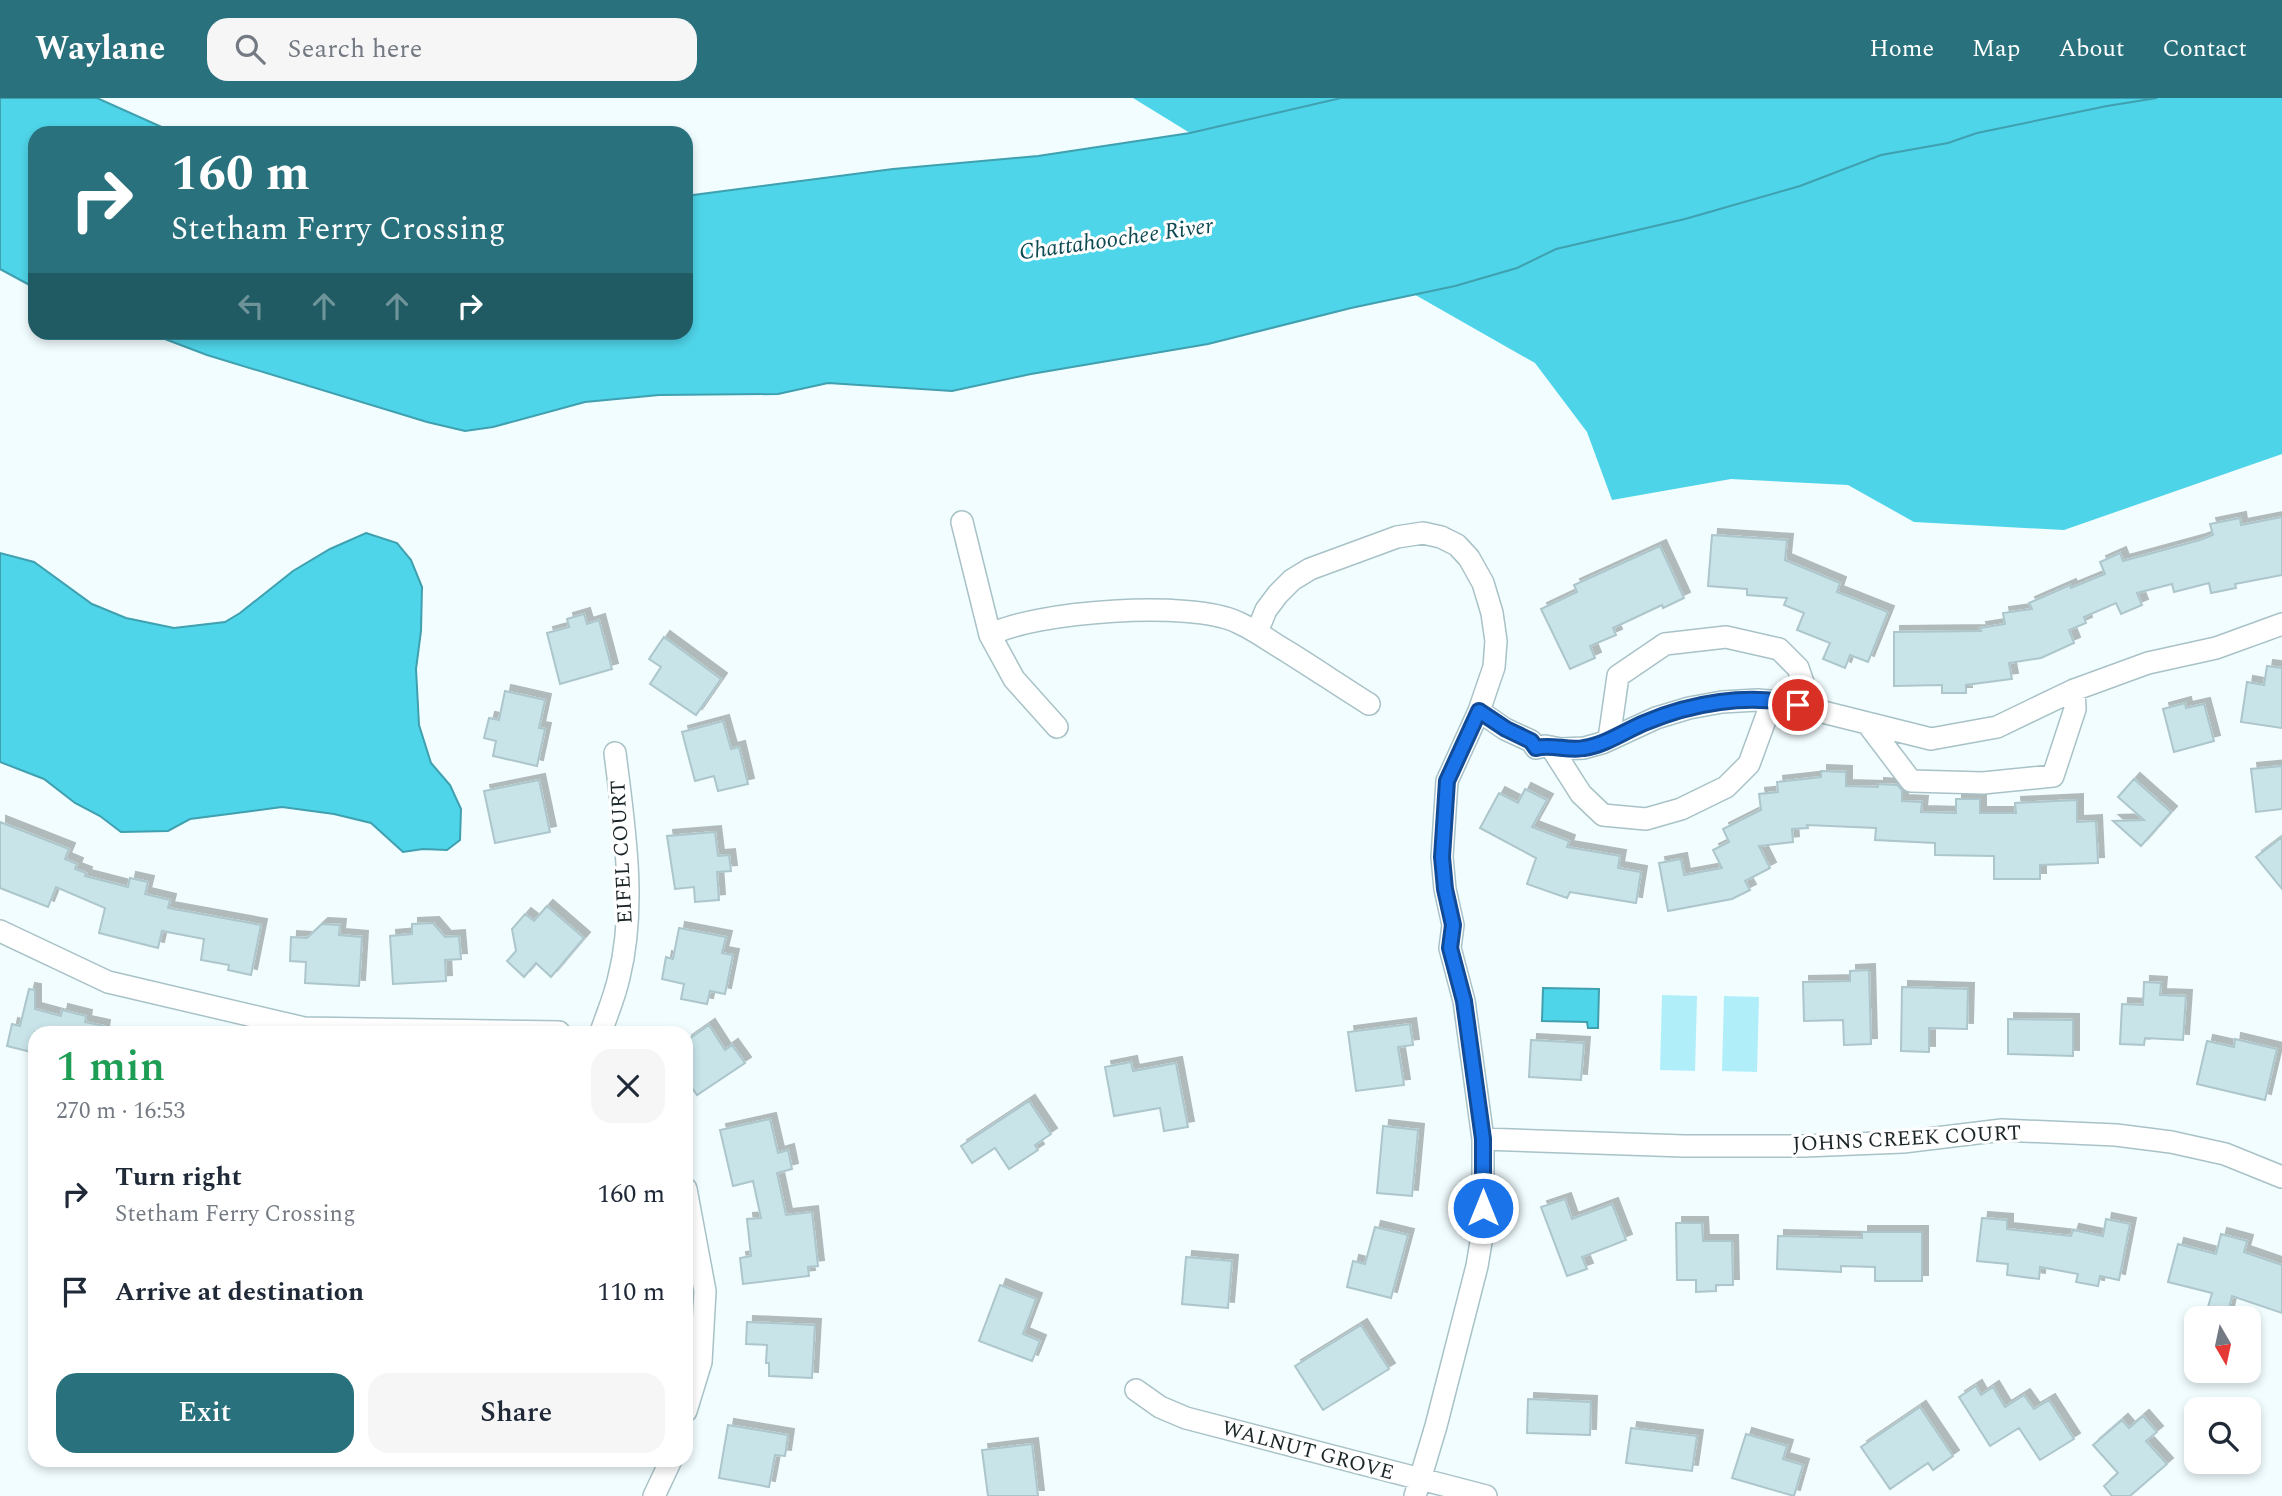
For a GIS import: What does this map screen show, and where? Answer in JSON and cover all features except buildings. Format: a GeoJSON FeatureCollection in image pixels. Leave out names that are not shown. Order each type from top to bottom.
{"type":"FeatureCollection","features":[{"type":"Feature","properties":{"kind":"street"},"geometry":{"type":"LineString","coordinates":[[962,522],[990,635],[1014,679],[1057,727]]}},
{"type":"Feature","properties":{"kind":"street"},"geometry":{"type":"LineString","coordinates":[[1257,632],[1266,610],[1278,594],[1292,580],[1310,569],[1397,537],[1423,533],[1441,537],[1457,545],[1469,558],[1483,583],[1492,613],[1496,641],[1494,667],[1479,711],[1447,781],[1442,857],[1445,889],[1453,925],[1450,948],[1464,1001],[1483,1139],[1483,1230],[1477,1266],[1436,1426],[1417,1488]]}},
{"type":"Feature","properties":{"kind":"street"},"geometry":{"type":"LineString","coordinates":[[990,635],[1046,617],[1139,610],[1213,614],[1236,621],[1257,632],[1369,704]]}},
{"type":"Feature","properties":{"kind":"street"},"geometry":{"type":"LineString","coordinates":[[1479,711],[1531,741],[1536,748],[1584,748],[1656,718],[1722,702],[1772,701],[1931,739],[1997,727],[2074,690],[2148,663],[2216,648],[2282,624]]}},
{"type":"Feature","properties":{"kind":"street"},"geometry":{"type":"LineString","coordinates":[[1609,739],[1618,676],[1665,644],[1727,637],[1779,649],[1798,668],[1812,709]]}},
{"type":"Feature","properties":{"kind":"street"},"geometry":{"type":"LineString","coordinates":[[1867,723],[1911,781],[1983,783],[2053,776],[2075,709],[2074,690]]}},
{"type":"Feature","properties":{"kind":"street"},"geometry":{"type":"LineString","coordinates":[[1551,747],[1581,794],[1603,814],[1646,819],[1681,809],[1726,787],[1749,764],[1772,701]]}},
{"type":"Feature","properties":{"kind":"street","name":"EIFEL COURT"},"geometry":{"type":"LineString","coordinates":[[603,1026],[620,976],[627,918],[625,834],[615,753]]}},
{"type":"Feature","properties":{"kind":"street"},"geometry":{"type":"LineString","coordinates":[[0,931],[108,982],[295,1026]]}},
{"type":"Feature","properties":{"kind":"street","name":"JOHNS CREEK COURT"},"geometry":{"type":"LineString","coordinates":[[1483,1139],[1684,1146],[1790,1146],[1903,1142],[2003,1130],[2116,1135],[2171,1142],[2225,1154],[2282,1177]]}},
{"type":"Feature","properties":{"kind":"street"},"geometry":{"type":"LineString","coordinates":[[693,1227],[705,1291],[701,1362],[693,1388]]}},
{"type":"Feature","properties":{"kind":"street","name":"WALNUT GROVE"},"geometry":{"type":"LineString","coordinates":[[1136,1390],[1160,1407],[1186,1418],[1417,1488],[1486,1496]]}},
{"type":"Feature","properties":{"kind":"street"},"geometry":{"type":"LineString","coordinates":[[662,1493],[669,1467]]}},
{"type":"Feature","properties":{"kind":"shaded area"},"geometry":{"type":"Polygon","coordinates":[[[1133,98],[1340,98],[1190,133],[1133,98]]]}},
{"type":"Feature","properties":{"kind":"shaded area"},"geometry":{"type":"Polygon","coordinates":[[[1960,98],[2282,98],[2282,454],[2064,530],[1914,522],[1848,485],[1731,479],[1612,500],[1587,432],[1535,363],[1347,256],[1960,98]]]}},
{"type":"Feature","properties":{"kind":"shaded area"},"geometry":{"type":"Polygon","coordinates":[[[1662,995],[1697,996],[1695,1071],[1660,1070],[1662,995]]]}},
{"type":"Feature","properties":{"kind":"shaded area"},"geometry":{"type":"Polygon","coordinates":[[[1724,996],[1759,997],[1757,1072],[1722,1071],[1724,996]]]}},
{"type":"Feature","properties":{"kind":"water"},"geometry":{"type":"Polygon","coordinates":[[[0,98],[97,98],[159,126],[28,126],[28,284],[0,269],[0,98]]]}},
{"type":"Feature","properties":{"kind":"water","name":"Chattahoochee River"},"geometry":{"type":"Polygon","coordinates":[[[1341,98],[2157,98],[2107,106],[1977,133],[1948,143],[1881,155],[1800,186],[1685,219],[1556,249],[1517,268],[1455,286],[1351,308],[1208,344],[1031,374],[952,391],[828,383],[778,394],[659,395],[585,402],[493,427],[465,431],[427,422],[207,355],[167,340],[693,340],[693,195],[893,169],[1038,156],[1190,133],[1341,98]]]}},
{"type":"Feature","properties":{"kind":"water"},"geometry":{"type":"Polygon","coordinates":[[[366,533],[397,543],[411,560],[422,587],[421,631],[416,669],[419,725],[431,763],[450,785],[461,809],[460,840],[447,850],[403,852],[371,823],[334,814],[282,807],[190,819],[168,831],[121,832],[100,816],[75,803],[44,779],[0,762],[0,553],[34,562],[92,604],[126,618],[174,628],[225,622],[293,571],[330,549],[366,533]]]}},
{"type":"Feature","properties":{"kind":"water"},"geometry":{"type":"Polygon","coordinates":[[[1543,988],[1599,989],[1598,1028],[1588,1028],[1587,1022],[1542,1021],[1543,988]]]}},
{"type":"Feature","properties":{"kind":"route"},"geometry":{"type":"LineString","coordinates":[[1483,1208],[1483,1139],[1464,1001],[1450,948],[1453,925],[1445,889],[1442,857],[1447,781],[1479,711],[1531,741],[1536,748],[1545,746],[1561,749],[1584,748],[1602,743],[1656,718],[1689,708],[1756,700],[1798,705]]}}]}
